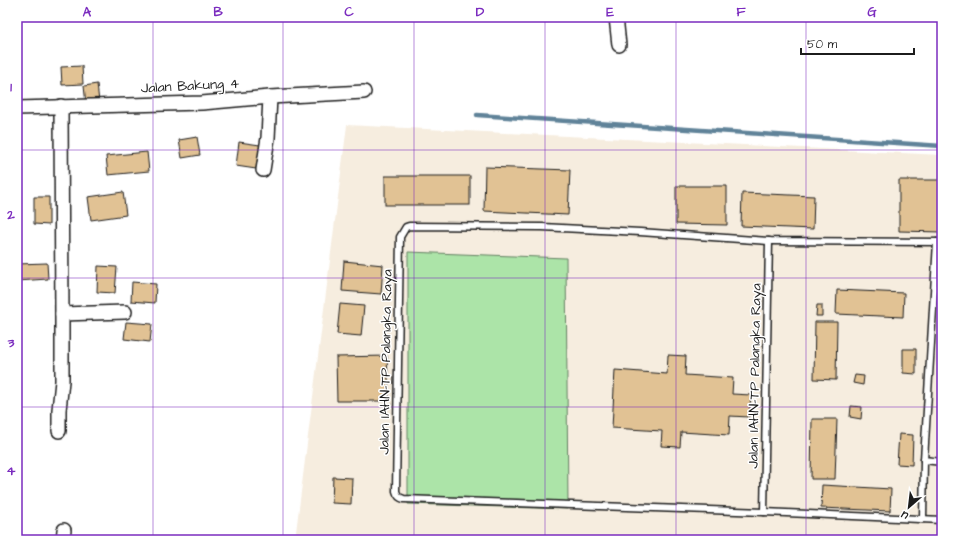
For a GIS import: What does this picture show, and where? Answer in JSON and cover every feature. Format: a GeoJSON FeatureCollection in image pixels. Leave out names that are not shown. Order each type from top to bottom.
{"type":"FeatureCollection","features":[{"type":"Feature","properties":{"kind":"street"},"geometry":{"type":"LineString","coordinates":[[616,17],[619,45]]}},
{"type":"Feature","properties":{"kind":"street","name":"Jalan Bakung 4"},"geometry":{"type":"LineString","coordinates":[[17,108],[202,103],[270,97],[364,92]]}},
{"type":"Feature","properties":{"kind":"street"},"geometry":{"type":"LineString","coordinates":[[263,170],[268,138],[270,97]]}},
{"type":"Feature","properties":{"kind":"street"},"geometry":{"type":"LineString","coordinates":[[60,431],[62,382],[61,106]]}},
{"type":"Feature","properties":{"kind":"street"},"geometry":{"type":"LineString","coordinates":[[62,319],[125,312]]}},
{"type":"Feature","properties":{"kind":"lane","name":"Jalan IAHN-TP Palangka Raya"},"geometry":{"type":"LineString","coordinates":[[923,519],[924,460],[939,242],[769,241],[542,227],[409,226],[400,237],[396,490],[397,495],[401,498],[942,520]]}},
{"type":"Feature","properties":{"kind":"lane","name":"Jalan IAHN-TP Palangka Raya"},"geometry":{"type":"LineString","coordinates":[[764,512],[769,241]]}},
{"type":"Feature","properties":{"kind":"lane"},"geometry":{"type":"LineString","coordinates":[[924,460],[942,462]]}},
{"type":"Feature","properties":{"kind":"shaded area"},"geometry":{"type":"Polygon","coordinates":[[[347,125],[942,155],[942,540],[295,540],[347,125]]]}},
{"type":"Feature","properties":{"kind":"green space"},"geometry":{"type":"Polygon","coordinates":[[[408,252],[566,258],[568,509],[408,504],[408,252]]]}},
{"type":"Feature","properties":{"kind":"building"},"geometry":{"type":"Polygon","coordinates":[[[82,66],[83,84],[62,85],[61,67],[82,66]]]}},
{"type":"Feature","properties":{"kind":"building"},"geometry":{"type":"Polygon","coordinates":[[[97,84],[99,102],[86,104],[84,86],[97,84]]]}},
{"type":"Feature","properties":{"kind":"building"},"geometry":{"type":"Polygon","coordinates":[[[197,137],[200,155],[182,158],[179,140],[197,137]]]}},
{"type":"Feature","properties":{"kind":"building"},"geometry":{"type":"Polygon","coordinates":[[[239,142],[260,145],[256,169],[236,166],[239,142]]]}},
{"type":"Feature","properties":{"kind":"building"},"geometry":{"type":"Polygon","coordinates":[[[147,152],[149,171],[108,175],[106,156],[147,152]]]}},
{"type":"Feature","properties":{"kind":"building"},"geometry":{"type":"Polygon","coordinates":[[[485,167],[570,170],[568,215],[484,211],[485,167]]]}},
{"type":"Feature","properties":{"kind":"building"},"geometry":{"type":"Polygon","coordinates":[[[385,176],[470,176],[470,205],[385,205],[385,176]]]}},
{"type":"Feature","properties":{"kind":"building"},"geometry":{"type":"Polygon","coordinates":[[[899,180],[942,180],[942,232],[899,231],[899,180]]]}},
{"type":"Feature","properties":{"kind":"building"},"geometry":{"type":"Polygon","coordinates":[[[676,186],[727,186],[727,225],[676,224],[676,186]]]}},
{"type":"Feature","properties":{"kind":"building"},"geometry":{"type":"Polygon","coordinates":[[[123,192],[126,215],[91,220],[88,197],[123,192]]]}},
{"type":"Feature","properties":{"kind":"building"},"geometry":{"type":"Polygon","coordinates":[[[742,193],[814,196],[813,229],[741,226],[742,193]]]}},
{"type":"Feature","properties":{"kind":"building"},"geometry":{"type":"Polygon","coordinates":[[[34,197],[49,197],[49,225],[34,224],[34,197]]]}},
{"type":"Feature","properties":{"kind":"building"},"geometry":{"type":"Polygon","coordinates":[[[344,261],[383,265],[381,294],[342,291],[344,261]]]}},
{"type":"Feature","properties":{"kind":"building"},"geometry":{"type":"Polygon","coordinates":[[[47,263],[48,279],[17,281],[17,264],[47,263]]]}},
{"type":"Feature","properties":{"kind":"building"},"geometry":{"type":"Polygon","coordinates":[[[98,266],[117,267],[115,293],[97,292],[98,266]]]}},
{"type":"Feature","properties":{"kind":"building"},"geometry":{"type":"Polygon","coordinates":[[[132,282],[156,284],[155,303],[131,301],[132,282]]]}},
{"type":"Feature","properties":{"kind":"building"},"geometry":{"type":"Polygon","coordinates":[[[837,290],[904,293],[903,317],[836,314],[837,290]]]}},
{"type":"Feature","properties":{"kind":"building"},"geometry":{"type":"Polygon","coordinates":[[[340,304],[364,306],[361,336],[337,334],[340,304]]]}},
{"type":"Feature","properties":{"kind":"building"},"geometry":{"type":"Polygon","coordinates":[[[817,305],[822,305],[822,316],[816,316],[817,305]]]}},
{"type":"Feature","properties":{"kind":"building"},"geometry":{"type":"Polygon","coordinates":[[[126,322],[152,324],[150,342],[124,339],[126,322]]]}},
{"type":"Feature","properties":{"kind":"building"},"geometry":{"type":"Polygon","coordinates":[[[815,322],[837,322],[836,380],[814,379],[815,322]]]}},
{"type":"Feature","properties":{"kind":"building"},"geometry":{"type":"Polygon","coordinates":[[[903,349],[916,349],[916,374],[903,373],[903,349]]]}},
{"type":"Feature","properties":{"kind":"building"},"geometry":{"type":"Polygon","coordinates":[[[668,355],[686,356],[685,375],[733,378],[732,394],[751,395],[749,417],[730,416],[729,435],[681,432],[680,447],[661,446],[662,431],[612,428],[615,370],[667,374],[668,355]]]}},
{"type":"Feature","properties":{"kind":"building"},"geometry":{"type":"Polygon","coordinates":[[[387,356],[389,401],[337,401],[336,357],[387,356]]]}},
{"type":"Feature","properties":{"kind":"building"},"geometry":{"type":"Polygon","coordinates":[[[855,375],[864,376],[863,385],[853,383],[855,375]]]}},
{"type":"Feature","properties":{"kind":"building"},"geometry":{"type":"Polygon","coordinates":[[[851,406],[862,407],[861,419],[850,417],[851,406]]]}},
{"type":"Feature","properties":{"kind":"building"},"geometry":{"type":"Polygon","coordinates":[[[812,419],[837,419],[835,479],[811,479],[812,419]]]}},
{"type":"Feature","properties":{"kind":"building"},"geometry":{"type":"Polygon","coordinates":[[[899,434],[913,435],[912,465],[897,464],[899,434]]]}},
{"type":"Feature","properties":{"kind":"building"},"geometry":{"type":"Polygon","coordinates":[[[333,477],[352,478],[351,504],[332,503],[333,477]]]}},
{"type":"Feature","properties":{"kind":"building"},"geometry":{"type":"Polygon","coordinates":[[[822,485],[891,489],[890,511],[821,508],[822,485]]]}},
{"type":"Feature","properties":{"kind":"waterway"},"geometry":{"type":"LineString","coordinates":[[477,115],[942,146]]}}]}
